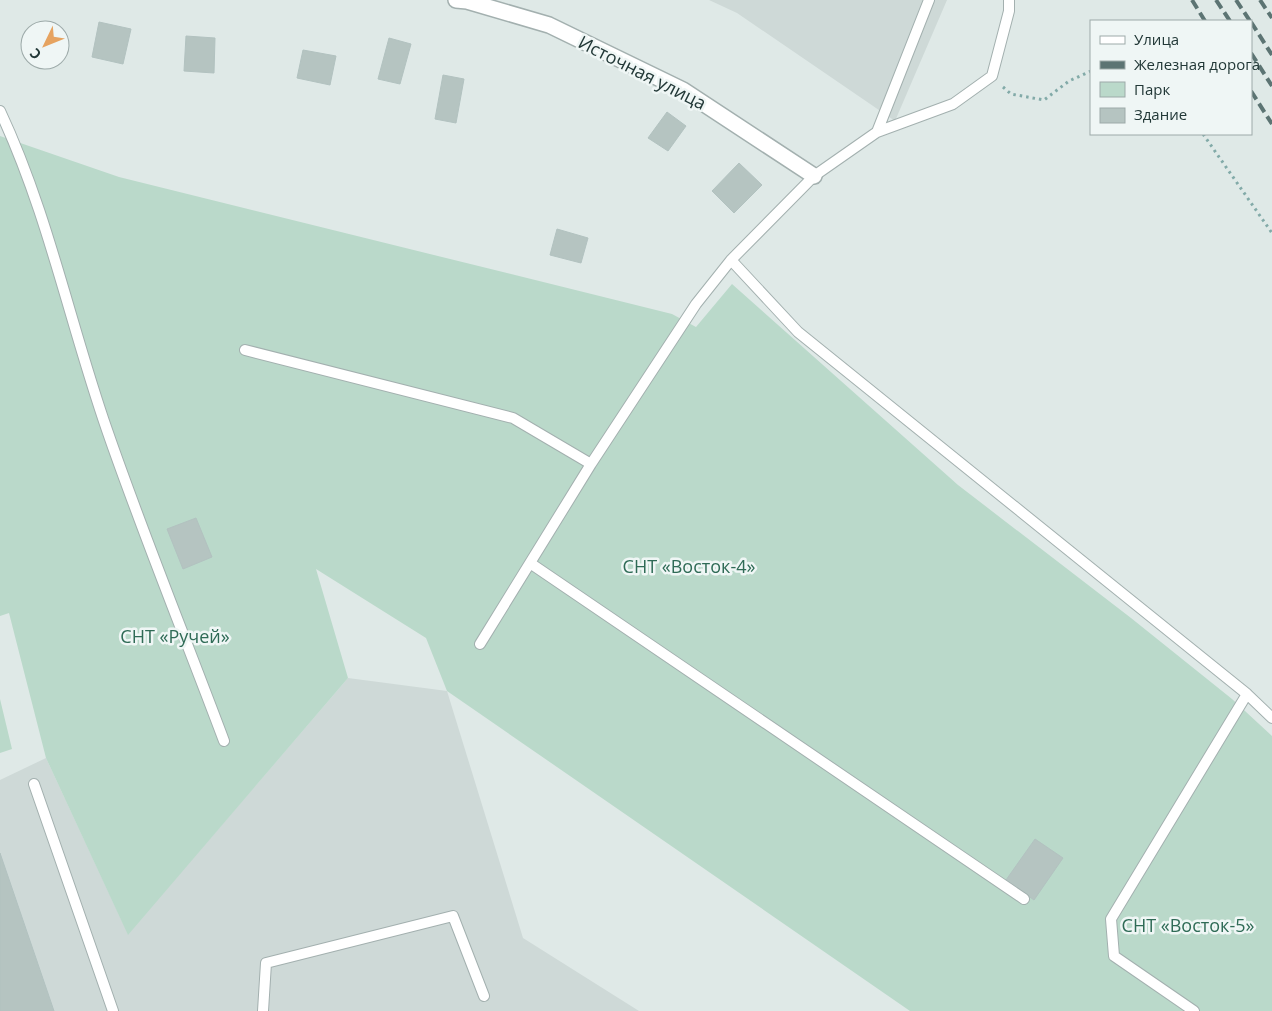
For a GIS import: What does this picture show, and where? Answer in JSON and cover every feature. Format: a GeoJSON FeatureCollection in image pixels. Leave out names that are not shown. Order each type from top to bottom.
{"type":"FeatureCollection","features":[{"type":"Feature","properties":{"kind":"street","name":"Источная улица"},"geometry":{"type":"LineString","coordinates":[[456,0],[467,1],[549,25],[683,90],[814,176]]}},
{"type":"Feature","properties":{"kind":"lane"},"geometry":{"type":"LineString","coordinates":[[877,132],[929,0]]}},
{"type":"Feature","properties":{"kind":"lane"},"geometry":{"type":"LineString","coordinates":[[480,644],[591,464],[696,304],[731,260],[814,176],[877,132],[953,104],[992,76],[1009,11],[1009,0]]}},
{"type":"Feature","properties":{"kind":"lane"},"geometry":{"type":"LineString","coordinates":[[0,112],[12,136],[39,209],[107,429],[224,741]]}},
{"type":"Feature","properties":{"kind":"lane"},"geometry":{"type":"LineString","coordinates":[[731,260],[798,332],[1247,694],[1272,718]]}},
{"type":"Feature","properties":{"kind":"lane"},"geometry":{"type":"LineString","coordinates":[[245,350],[513,418],[591,464]]}},
{"type":"Feature","properties":{"kind":"lane"},"geometry":{"type":"LineString","coordinates":[[530,563],[1024,898]]}},
{"type":"Feature","properties":{"kind":"lane"},"geometry":{"type":"LineString","coordinates":[[1194,1011],[1114,956],[1111,919],[1247,694]]}},
{"type":"Feature","properties":{"kind":"lane"},"geometry":{"type":"LineString","coordinates":[[34,784],[113,1011]]}},
{"type":"Feature","properties":{"kind":"lane"},"geometry":{"type":"LineString","coordinates":[[263,1011],[266,963],[453,916],[484,996]]}},
{"type":"Feature","properties":{"kind":"path"},"geometry":{"type":"LineString","coordinates":[[992,76],[1011,94],[1044,100],[1070,81],[1090,71]]}},
{"type":"Feature","properties":{"kind":"path"},"geometry":{"type":"LineString","coordinates":[[1204,135],[1272,233]]}},
{"type":"Feature","properties":{"kind":"shaded area"},"geometry":{"type":"Polygon","coordinates":[[[709,0],[947,0],[895,121],[737,13],[709,0]]]}},
{"type":"Feature","properties":{"kind":"shaded area"},"geometry":{"type":"Polygon","coordinates":[[[348,678],[447,691],[523,938],[639,1011],[0,1011],[0,780],[46,758],[128,934],[348,678]]]}},
{"type":"Feature","properties":{"kind":"green space","name":"СНТ «Восток-4»"},"geometry":{"type":"Polygon","coordinates":[[[0,136],[119,177],[672,314],[696,327],[732,284],[958,485],[1131,618],[1232,699],[1272,736],[1272,1011],[910,1011],[447,691],[426,638],[316,569],[348,678],[128,935],[46,758],[9,613],[0,616],[0,136]]]}},
{"type":"Feature","properties":{"kind":"green space"},"geometry":{"type":"Polygon","coordinates":[[[0,699],[12,749],[0,753],[0,699]]]}},
{"type":"Feature","properties":{"kind":"building"},"geometry":{"type":"Polygon","coordinates":[[[99,22],[131,29],[123,64],[92,57],[99,22]]]}},
{"type":"Feature","properties":{"kind":"building"},"geometry":{"type":"Polygon","coordinates":[[[186,36],[215,38],[214,73],[184,71],[186,36]]]}},
{"type":"Feature","properties":{"kind":"building"},"geometry":{"type":"Polygon","coordinates":[[[389,38],[411,44],[400,84],[378,79],[389,38]]]}},
{"type":"Feature","properties":{"kind":"building"},"geometry":{"type":"Polygon","coordinates":[[[303,50],[336,56],[330,85],[297,78],[303,50]]]}},
{"type":"Feature","properties":{"kind":"building"},"geometry":{"type":"Polygon","coordinates":[[[443,75],[464,79],[456,123],[435,119],[443,75]]]}},
{"type":"Feature","properties":{"kind":"building"},"geometry":{"type":"Polygon","coordinates":[[[667,112],[686,126],[668,151],[648,138],[667,112]]]}},
{"type":"Feature","properties":{"kind":"building"},"geometry":{"type":"Polygon","coordinates":[[[739,163],[762,185],[734,213],[712,191],[739,163]]]}},
{"type":"Feature","properties":{"kind":"building"},"geometry":{"type":"Polygon","coordinates":[[[557,229],[588,238],[581,263],[550,255],[557,229]]]}},
{"type":"Feature","properties":{"kind":"building"},"geometry":{"type":"Polygon","coordinates":[[[196,518],[212,557],[183,569],[167,529],[196,518]]]}},
{"type":"Feature","properties":{"kind":"building"},"geometry":{"type":"Polygon","coordinates":[[[1035,839],[1063,858],[1034,900],[1006,880],[1035,839]]]}},
{"type":"Feature","properties":{"kind":"building"},"geometry":{"type":"Polygon","coordinates":[[[0,853],[54,1011],[0,1011],[0,853]]]}},
{"type":"Feature","properties":{"kind":"railway"},"geometry":{"type":"LineString","coordinates":[[1192,0],[1204,20]]}},
{"type":"Feature","properties":{"kind":"railway"},"geometry":{"type":"LineString","coordinates":[[1216,0],[1229,20]]}},
{"type":"Feature","properties":{"kind":"railway"},"geometry":{"type":"LineString","coordinates":[[1236,0],[1249,20]]}},
{"type":"Feature","properties":{"kind":"railway"},"geometry":{"type":"LineString","coordinates":[[1260,0],[1272,18]]}},
{"type":"Feature","properties":{"kind":"railway"},"geometry":{"type":"LineString","coordinates":[[1252,24],[1272,55]]}},
{"type":"Feature","properties":{"kind":"railway"},"geometry":{"type":"LineString","coordinates":[[1252,55],[1272,86]]}},
{"type":"Feature","properties":{"kind":"railway"},"geometry":{"type":"LineString","coordinates":[[1252,93],[1272,124]]}},
{"type":"Feature","properties":{"kind":"park label","name":"СНТ «Ручей»"},"geometry":{"type":"Point","coordinates":[175,637]}},
{"type":"Feature","properties":{"kind":"park label","name":"СНТ «Восток-5»"},"geometry":{"type":"Point","coordinates":[1188,926]}}]}
